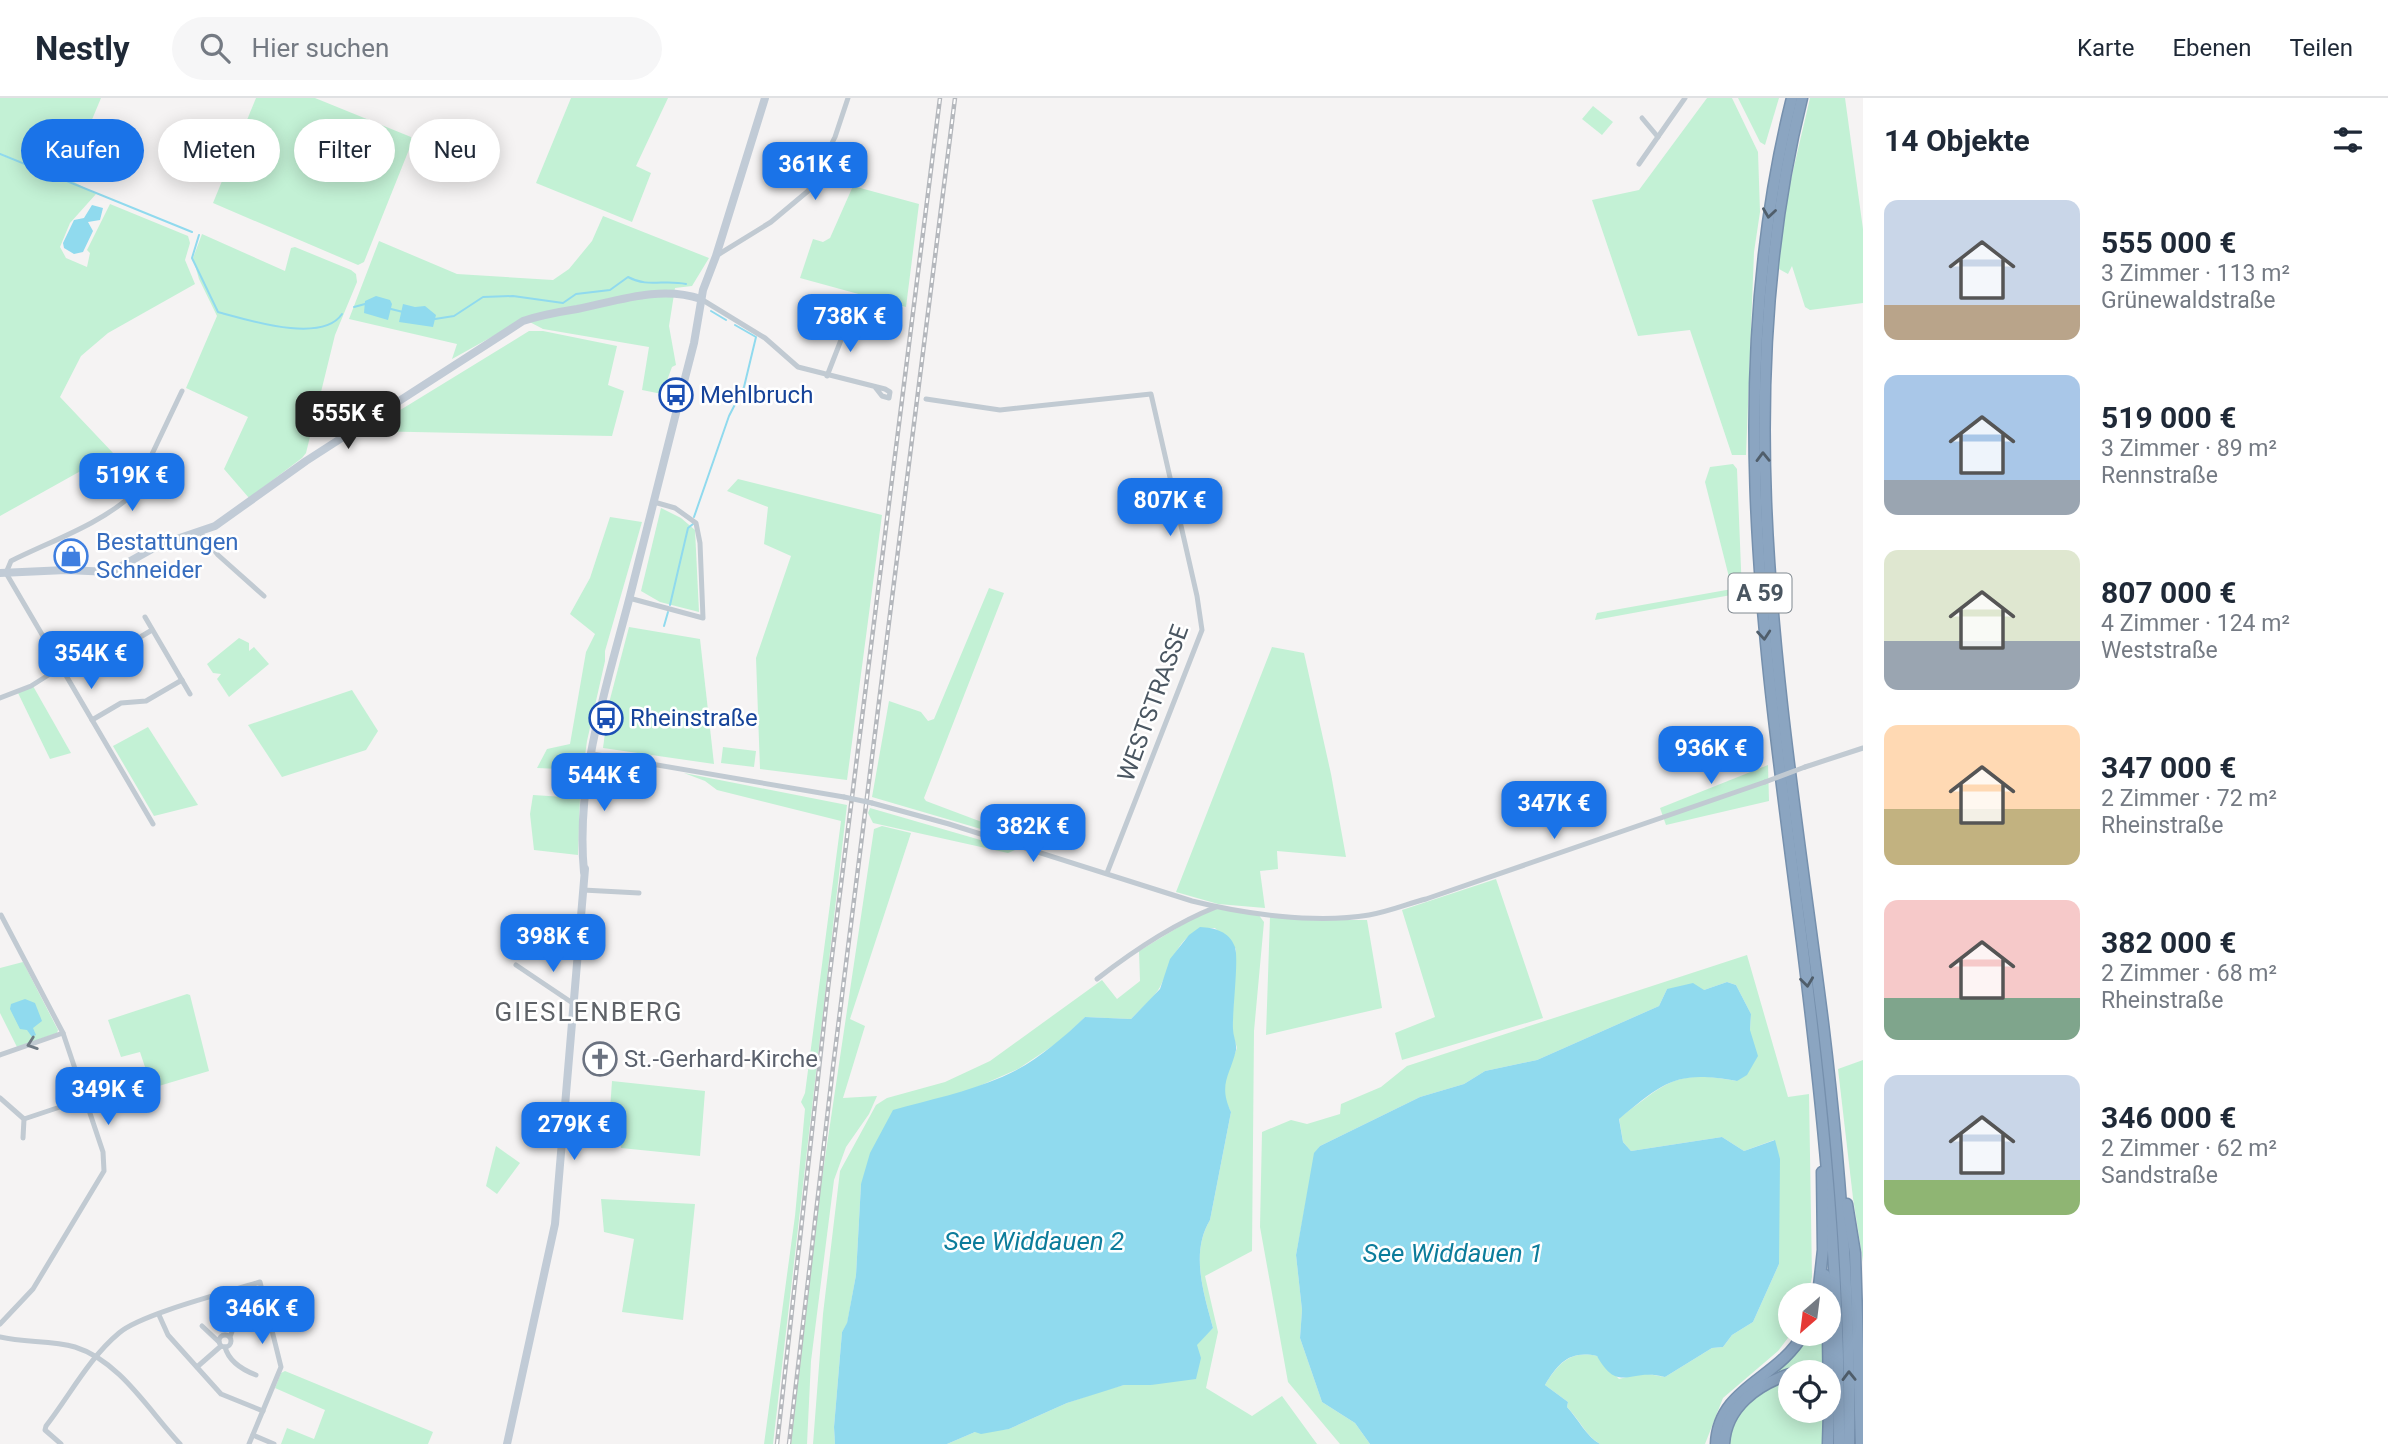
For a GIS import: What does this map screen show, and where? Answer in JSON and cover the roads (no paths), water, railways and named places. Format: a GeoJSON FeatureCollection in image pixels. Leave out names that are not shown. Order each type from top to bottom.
{"type":"FeatureCollection","features":[{"type":"Feature","properties":{"kind":"highway","name":"A 59"},"geometry":{"type":"LineString","coordinates":[[1792,98],[1771,197],[1758,307],[1753,471],[1766,663],[1825,1086],[1838,1320],[1839,1444]]}},
{"type":"Feature","properties":{"kind":"highway","name":"A 59"},"geometry":{"type":"LineString","coordinates":[[1802,98],[1786,169],[1768,301],[1763,396],[1764,498],[1779,681],[1845,1266],[1849,1444]]}},
{"type":"Feature","properties":{"kind":"highway"},"geometry":{"type":"LineString","coordinates":[[1825,1086],[1823,1250],[1825,1283]]}},
{"type":"Feature","properties":{"kind":"highway"},"geometry":{"type":"LineString","coordinates":[[1825,1086],[1840,1132],[1855,1253],[1862,1444]]}},
{"type":"Feature","properties":{"kind":"highway"},"geometry":{"type":"LineString","coordinates":[[1819,1283],[1823,1250]]}},
{"type":"Feature","properties":{"kind":"highway"},"geometry":{"type":"LineString","coordinates":[[1857,1307],[1863,1321]]}},
{"type":"Feature","properties":{"kind":"highway"},"geometry":{"type":"LineString","coordinates":[[1716,1444],[1718,1424],[1730,1403],[1774,1369],[1793,1346]]}},
{"type":"Feature","properties":{"kind":"highway"},"geometry":{"type":"LineString","coordinates":[[1724,1444],[1729,1420],[1742,1402],[1778,1380]]}},
{"type":"Feature","properties":{"kind":"highway"},"geometry":{"type":"LineString","coordinates":[[1828,1444],[1829,1423]]}},
{"type":"Feature","properties":{"kind":"main road"},"geometry":{"type":"LineString","coordinates":[[507,1444],[555,1224],[583,890],[582,852],[589,763],[611,662],[694,343],[701,299],[765,98]]}},
{"type":"Feature","properties":{"kind":"main road"},"geometry":{"type":"LineString","coordinates":[[3,573],[66,570],[111,572],[159,545],[222,522],[306,461],[523,321],[551,312],[652,295],[686,294],[701,299]]}},
{"type":"Feature","properties":{"kind":"street"},"geometry":{"type":"LineString","coordinates":[[716,256],[771,222],[808,191],[835,136],[848,98]]}},
{"type":"Feature","properties":{"kind":"street"},"geometry":{"type":"LineString","coordinates":[[1639,164],[1685,98]]}},
{"type":"Feature","properties":{"kind":"street"},"geometry":{"type":"LineString","coordinates":[[1642,118],[1658,137]]}},
{"type":"Feature","properties":{"kind":"street"},"geometry":{"type":"LineString","coordinates":[[701,299],[765,338],[798,367],[875,387]]}},
{"type":"Feature","properties":{"kind":"street"},"geometry":{"type":"LineString","coordinates":[[827,376],[848,322]]}},
{"type":"Feature","properties":{"kind":"street"},"geometry":{"type":"LineString","coordinates":[[153,824],[3,573],[11,561],[93,520],[133,494],[182,391]]}},
{"type":"Feature","properties":{"kind":"street","name":"WESTSTRASSE"},"geometry":{"type":"LineString","coordinates":[[926,399],[1000,410],[1151,394],[1197,596],[1202,630],[1107,873]]}},
{"type":"Feature","properties":{"kind":"street"},"geometry":{"type":"LineString","coordinates":[[629,598],[704,618],[700,543],[696,523],[675,508],[654,502]]}},
{"type":"Feature","properties":{"kind":"street"},"geometry":{"type":"LineString","coordinates":[[200,532],[218,555],[264,596]]}},
{"type":"Feature","properties":{"kind":"street"},"geometry":{"type":"LineString","coordinates":[[145,617],[190,694]]}},
{"type":"Feature","properties":{"kind":"street"},"geometry":{"type":"LineString","coordinates":[[112,654],[152,630]]}},
{"type":"Feature","properties":{"kind":"street"},"geometry":{"type":"LineString","coordinates":[[0,698],[30,686],[61,667]]}},
{"type":"Feature","properties":{"kind":"street"},"geometry":{"type":"LineString","coordinates":[[92,720],[121,703],[146,701],[182,680]]}},
{"type":"Feature","properties":{"kind":"street"},"geometry":{"type":"LineString","coordinates":[[593,754],[872,803],[949,824],[1192,901],[1216,907],[1309,918],[1369,915],[1451,892],[1863,748]]}},
{"type":"Feature","properties":{"kind":"street"},"geometry":{"type":"LineString","coordinates":[[583,890],[639,893]]}},
{"type":"Feature","properties":{"kind":"street"},"geometry":{"type":"LineString","coordinates":[[1192,901],[1194,915]]}},
{"type":"Feature","properties":{"kind":"street"},"geometry":{"type":"LineString","coordinates":[[1097,979],[1136,950],[1194,915],[1216,907]]}},
{"type":"Feature","properties":{"kind":"street"},"geometry":{"type":"LineString","coordinates":[[0,1324],[33,1289],[104,1171],[103,1153],[63,1033],[1,915]]}},
{"type":"Feature","properties":{"kind":"street"},"geometry":{"type":"LineString","coordinates":[[516,965],[574,1004]]}},
{"type":"Feature","properties":{"kind":"street"},"geometry":{"type":"LineString","coordinates":[[0,1055],[63,1033]]}},
{"type":"Feature","properties":{"kind":"street"},"geometry":{"type":"LineString","coordinates":[[0,1098],[24,1119]]}},
{"type":"Feature","properties":{"kind":"street"},"geometry":{"type":"LineString","coordinates":[[24,1119],[84,1099]]}},
{"type":"Feature","properties":{"kind":"street"},"geometry":{"type":"LineString","coordinates":[[23,1138],[24,1119]]}},
{"type":"Feature","properties":{"kind":"street"},"geometry":{"type":"LineString","coordinates":[[61,1444],[45,1430],[46,1426],[96,1356],[120,1331],[159,1315],[260,1282],[281,1367],[249,1444]]}},
{"type":"Feature","properties":{"kind":"street"},"geometry":{"type":"LineString","coordinates":[[221,1345],[231,1344],[233,1310]]}},
{"type":"Feature","properties":{"kind":"street"},"geometry":{"type":"LineString","coordinates":[[159,1315],[168,1335],[221,1394],[263,1411]]}},
{"type":"Feature","properties":{"kind":"street"},"geometry":{"type":"LineString","coordinates":[[202,1326],[240,1369],[256,1375]]}},
{"type":"Feature","properties":{"kind":"street"},"geometry":{"type":"LineString","coordinates":[[197,1367],[221,1345],[223,1336],[230,1337]]}},
{"type":"Feature","properties":{"kind":"street"},"geometry":{"type":"LineString","coordinates":[[0,1337],[71,1346],[96,1356],[110,1366],[180,1444]]}},
{"type":"Feature","properties":{"kind":"street"},"geometry":{"type":"LineString","coordinates":[[253,1435],[274,1444]]}},
{"type":"Feature","properties":{"kind":"water"},"geometry":{"type":"Polygon","coordinates":[[[92,205],[103,208],[100,220],[88,222],[93,231],[83,252],[74,254],[64,248],[63,243],[74,220],[84,218],[92,205]]]}},
{"type":"Feature","properties":{"kind":"water"},"geometry":{"type":"Polygon","coordinates":[[[376,296],[390,300],[392,304],[388,320],[364,313],[365,301],[376,296]]]}},
{"type":"Feature","properties":{"kind":"water"},"geometry":{"type":"Polygon","coordinates":[[[403,304],[425,306],[436,315],[433,327],[399,322],[403,304]]]}},
{"type":"Feature","properties":{"kind":"water","name":"See Widdauen 2"},"geometry":{"type":"Polygon","coordinates":[[[1200,927],[1221,931],[1235,947],[1233,1029],[1236,1047],[1225,1087],[1231,1112],[1210,1220],[1201,1246],[1201,1274],[1213,1328],[1197,1345],[1201,1358],[1196,1379],[1151,1385],[1124,1385],[1067,1403],[1009,1429],[981,1434],[975,1432],[947,1444],[835,1444],[842,1332],[847,1323],[856,1275],[861,1184],[870,1153],[893,1110],[975,1087],[1013,1072],[1046,1051],[1085,1017],[1131,1019],[1160,989],[1170,959],[1189,935],[1200,927]]]}},
{"type":"Feature","properties":{"kind":"water","name":"See Widdauen 1"},"geometry":{"type":"Polygon","coordinates":[[[1727,982],[1736,985],[1751,1014],[1750,1030],[1758,1056],[1747,1075],[1737,1081],[1700,1077],[1673,1082],[1648,1095],[1619,1119],[1623,1142],[1631,1151],[1722,1137],[1744,1151],[1775,1140],[1780,1159],[1779,1264],[1753,1322],[1732,1335],[1723,1347],[1712,1348],[1665,1377],[1619,1377],[1605,1368],[1597,1356],[1579,1355],[1566,1360],[1545,1385],[1568,1402],[1567,1407],[1600,1444],[1370,1444],[1355,1423],[1322,1402],[1300,1338],[1302,1310],[1296,1255],[1314,1153],[1320,1146],[1420,1097],[1464,1084],[1485,1071],[1537,1060],[1659,1006],[1667,989],[1693,983],[1704,990],[1727,982]]]}},
{"type":"Feature","properties":{"kind":"water"},"geometry":{"type":"Polygon","coordinates":[[[25,999],[35,1003],[42,1021],[33,1028],[36,1035],[32,1037],[27,1030],[20,1029],[10,1009],[11,1004],[25,999]]]}},
{"type":"Feature","properties":{"kind":"waterway"},"geometry":{"type":"LineString","coordinates":[[0,154],[192,232]]}},
{"type":"Feature","properties":{"kind":"waterway"},"geometry":{"type":"LineString","coordinates":[[199,235],[192,258],[218,312],[265,324],[302,329],[332,323],[342,314]]}},
{"type":"Feature","properties":{"kind":"waterway"},"geometry":{"type":"LineString","coordinates":[[435,319],[454,316],[483,297],[513,296],[563,303],[576,294],[610,290],[628,277],[649,283],[686,284]]}},
{"type":"Feature","properties":{"kind":"waterway"},"geometry":{"type":"LineString","coordinates":[[354,307],[365,304]]}},
{"type":"Feature","properties":{"kind":"waterway"},"geometry":{"type":"LineString","coordinates":[[391,309],[403,312]]}},
{"type":"Feature","properties":{"kind":"waterway"},"geometry":{"type":"LineString","coordinates":[[711,311],[726,320]]}},
{"type":"Feature","properties":{"kind":"waterway"},"geometry":{"type":"LineString","coordinates":[[694,517],[729,416],[744,387],[756,337],[735,325]]}},
{"type":"Feature","properties":{"kind":"waterway"},"geometry":{"type":"LineString","coordinates":[[670,605],[688,528],[693,524]]}},
{"type":"Feature","properties":{"kind":"waterway"},"geometry":{"type":"LineString","coordinates":[[664,626],[668,612]]}},
{"type":"Feature","properties":{"kind":"railway"},"geometry":{"type":"LineString","coordinates":[[777,1444],[828,988],[940,98]]}},
{"type":"Feature","properties":{"kind":"railway"},"geometry":{"type":"LineString","coordinates":[[789,1444],[833,1067],[955,98]]}},
{"type":"Feature","properties":{"kind":"place","name":"Mehlbruch"},"geometry":{"type":"Point","coordinates":[676,395]}},
{"type":"Feature","properties":{"kind":"place","name":"Bestattungen Schneider"},"geometry":{"type":"Point","coordinates":[71,556]}},
{"type":"Feature","properties":{"kind":"place","name":"Rheinstraße"},"geometry":{"type":"Point","coordinates":[606,718]}},
{"type":"Feature","properties":{"kind":"place","name":"St.-Gerhard-Kirche"},"geometry":{"type":"Point","coordinates":[600,1059]}},
{"type":"Feature","properties":{"kind":"district","name":"GIESLENBERG"},"geometry":{"type":"Point","coordinates":[589,1012]}}]}
